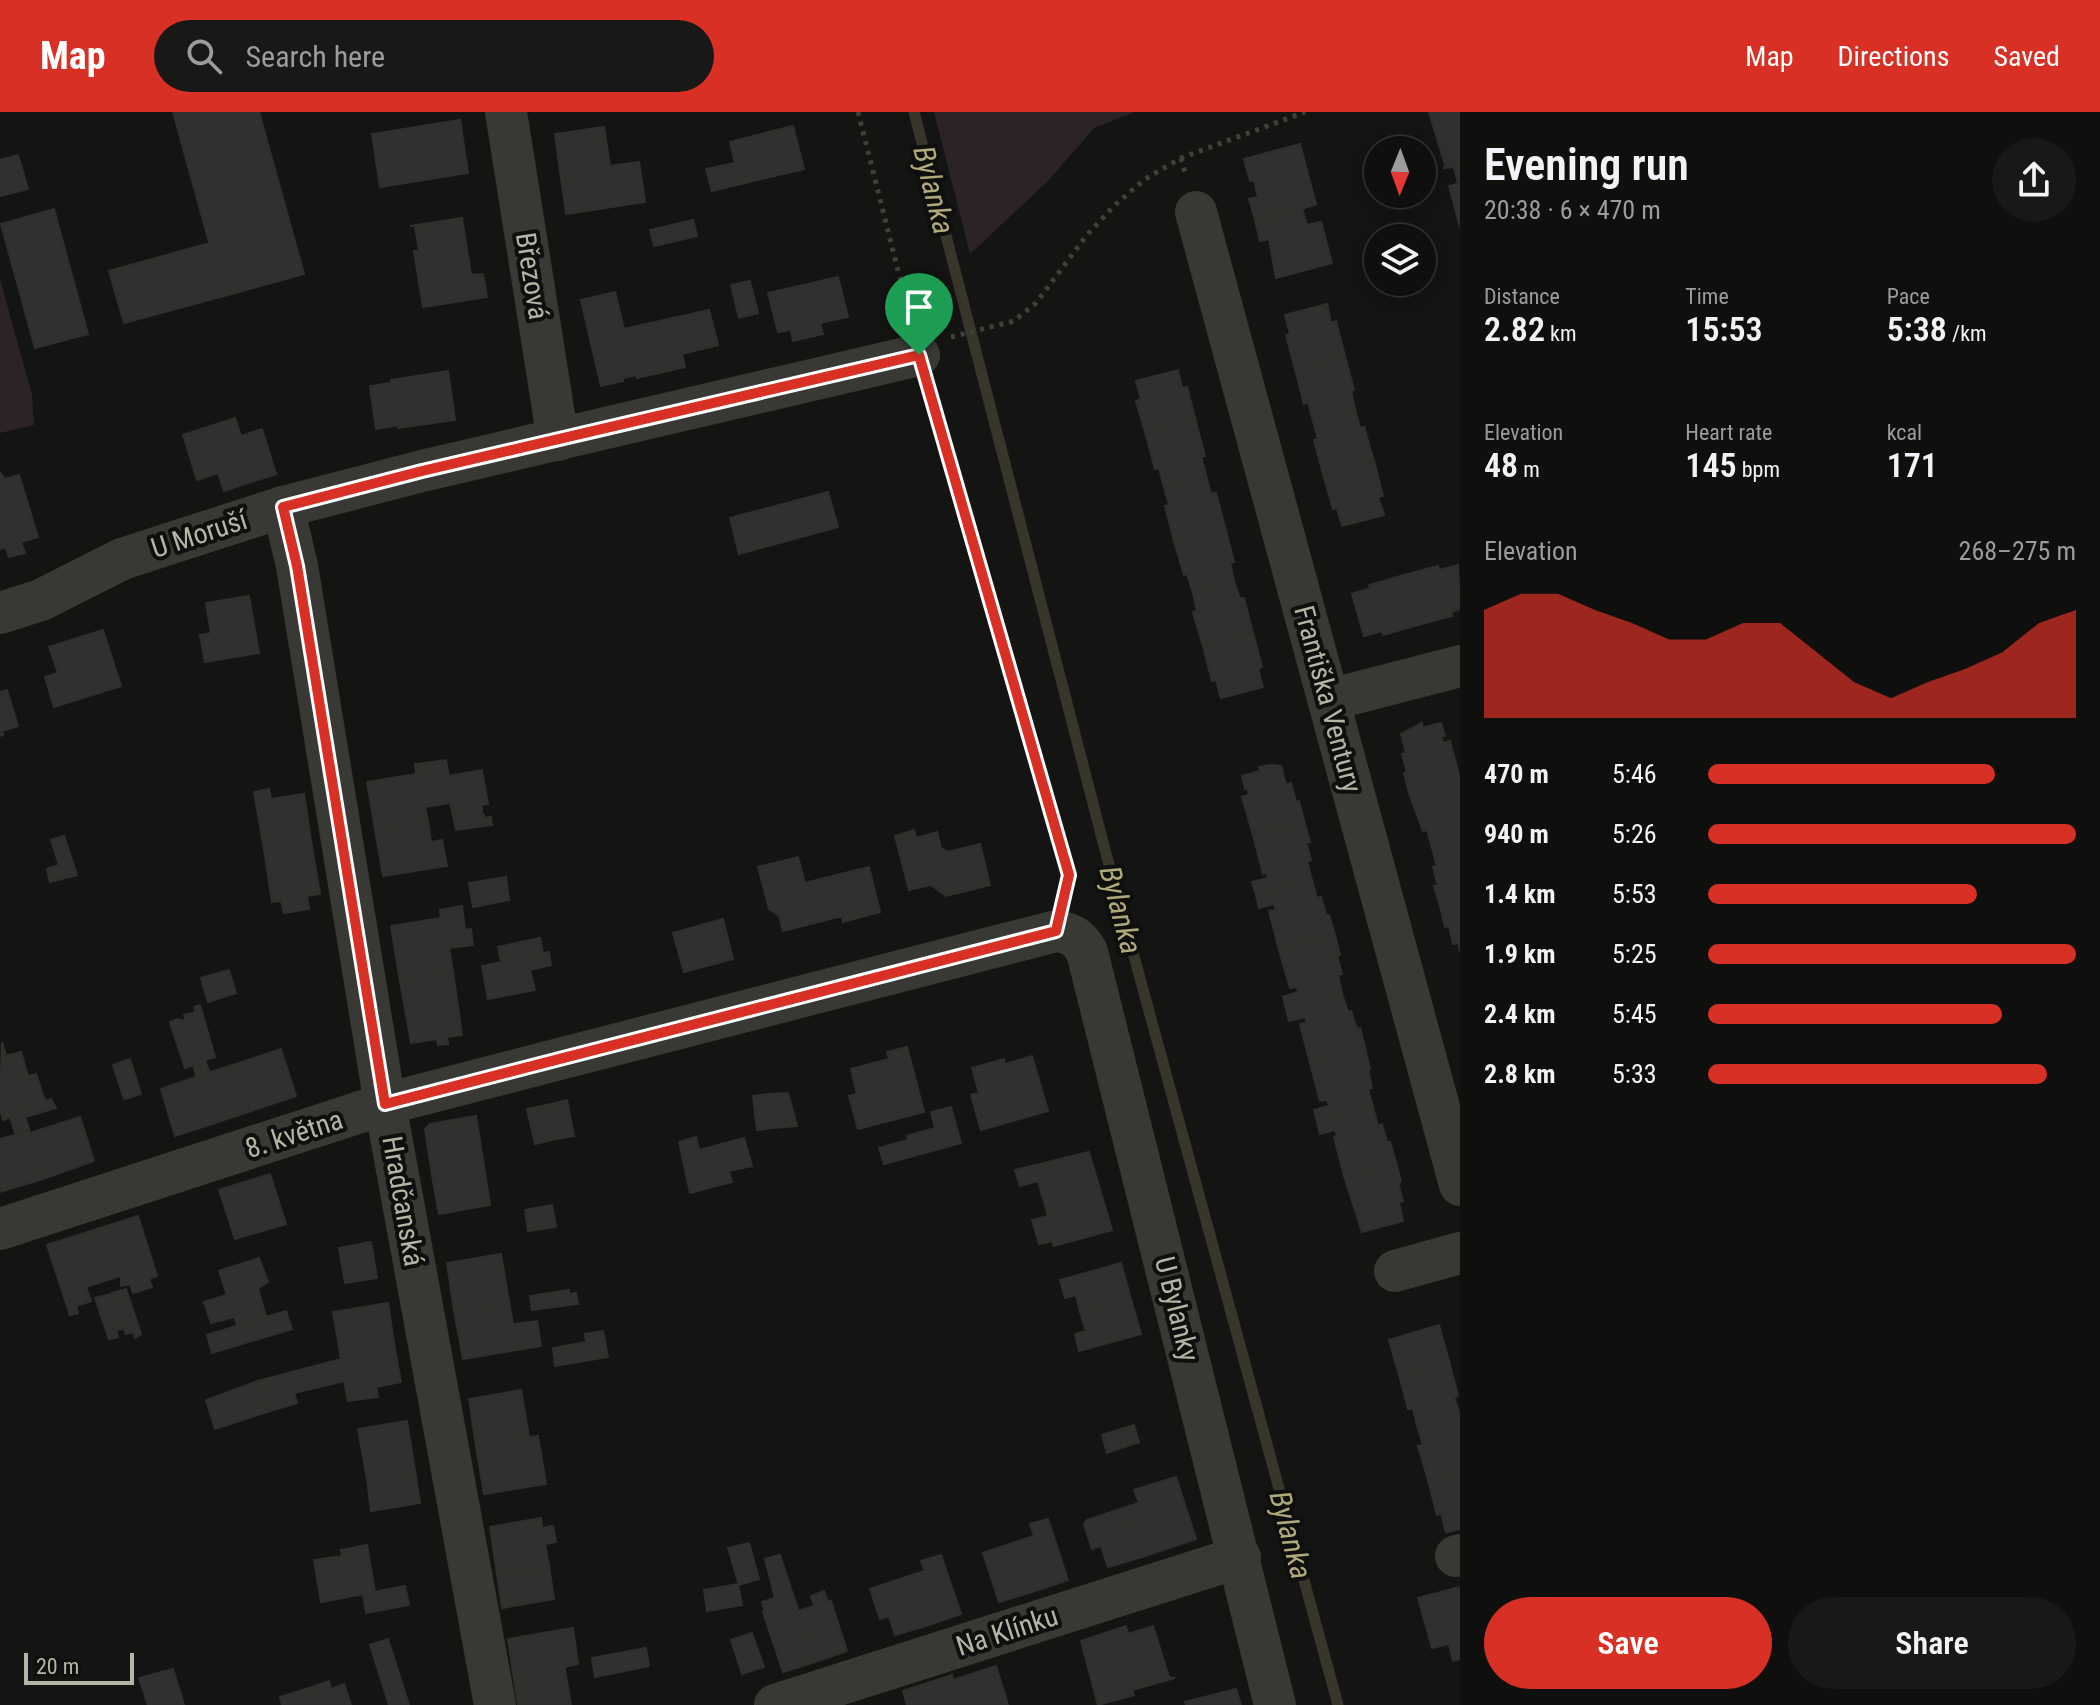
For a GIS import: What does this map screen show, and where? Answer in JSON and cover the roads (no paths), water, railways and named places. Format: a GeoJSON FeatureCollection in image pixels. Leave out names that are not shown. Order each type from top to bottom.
{"type":"FeatureCollection","features":[{"type":"Feature","properties":{"kind":"street","name":"Březová"},"geometry":{"type":"LineString","coordinates":[[506,112],[558,440]]}},
{"type":"Feature","properties":{"kind":"street","name":"Františka Ventury"},"geometry":{"type":"LineString","coordinates":[[1196,212],[1460,1185]]}},
{"type":"Feature","properties":{"kind":"street","name":"U Moruší"},"geometry":{"type":"LineString","coordinates":[[0,613],[41,600],[122,559],[283,507],[929,348]]}},
{"type":"Feature","properties":{"kind":"street","name":"Hradčanská"},"geometry":{"type":"LineString","coordinates":[[283,507],[297,566],[385,1104],[495,1705]]}},
{"type":"Feature","properties":{"kind":"street"},"geometry":{"type":"LineString","coordinates":[[1329,700],[1460,666]]}},
{"type":"Feature","properties":{"kind":"street","name":"8. května"},"geometry":{"type":"LineString","coordinates":[[0,1229],[385,1104],[1056,931]]}},
{"type":"Feature","properties":{"kind":"street","name":"U Bylanky"},"geometry":{"type":"LineString","coordinates":[[1056,931],[1075,936],[1087,952],[1275,1705]]}},
{"type":"Feature","properties":{"kind":"street"},"geometry":{"type":"LineString","coordinates":[[1395,1271],[1460,1253]]}},
{"type":"Feature","properties":{"kind":"street","name":"Na Klínku"},"geometry":{"type":"LineString","coordinates":[[775,1705],[1240,1557]]}},
{"type":"Feature","properties":{"kind":"waterway","name":"Bylanka"},"geometry":{"type":"LineString","coordinates":[[914,112],[1104,846],[1338,1705]]}}]}
